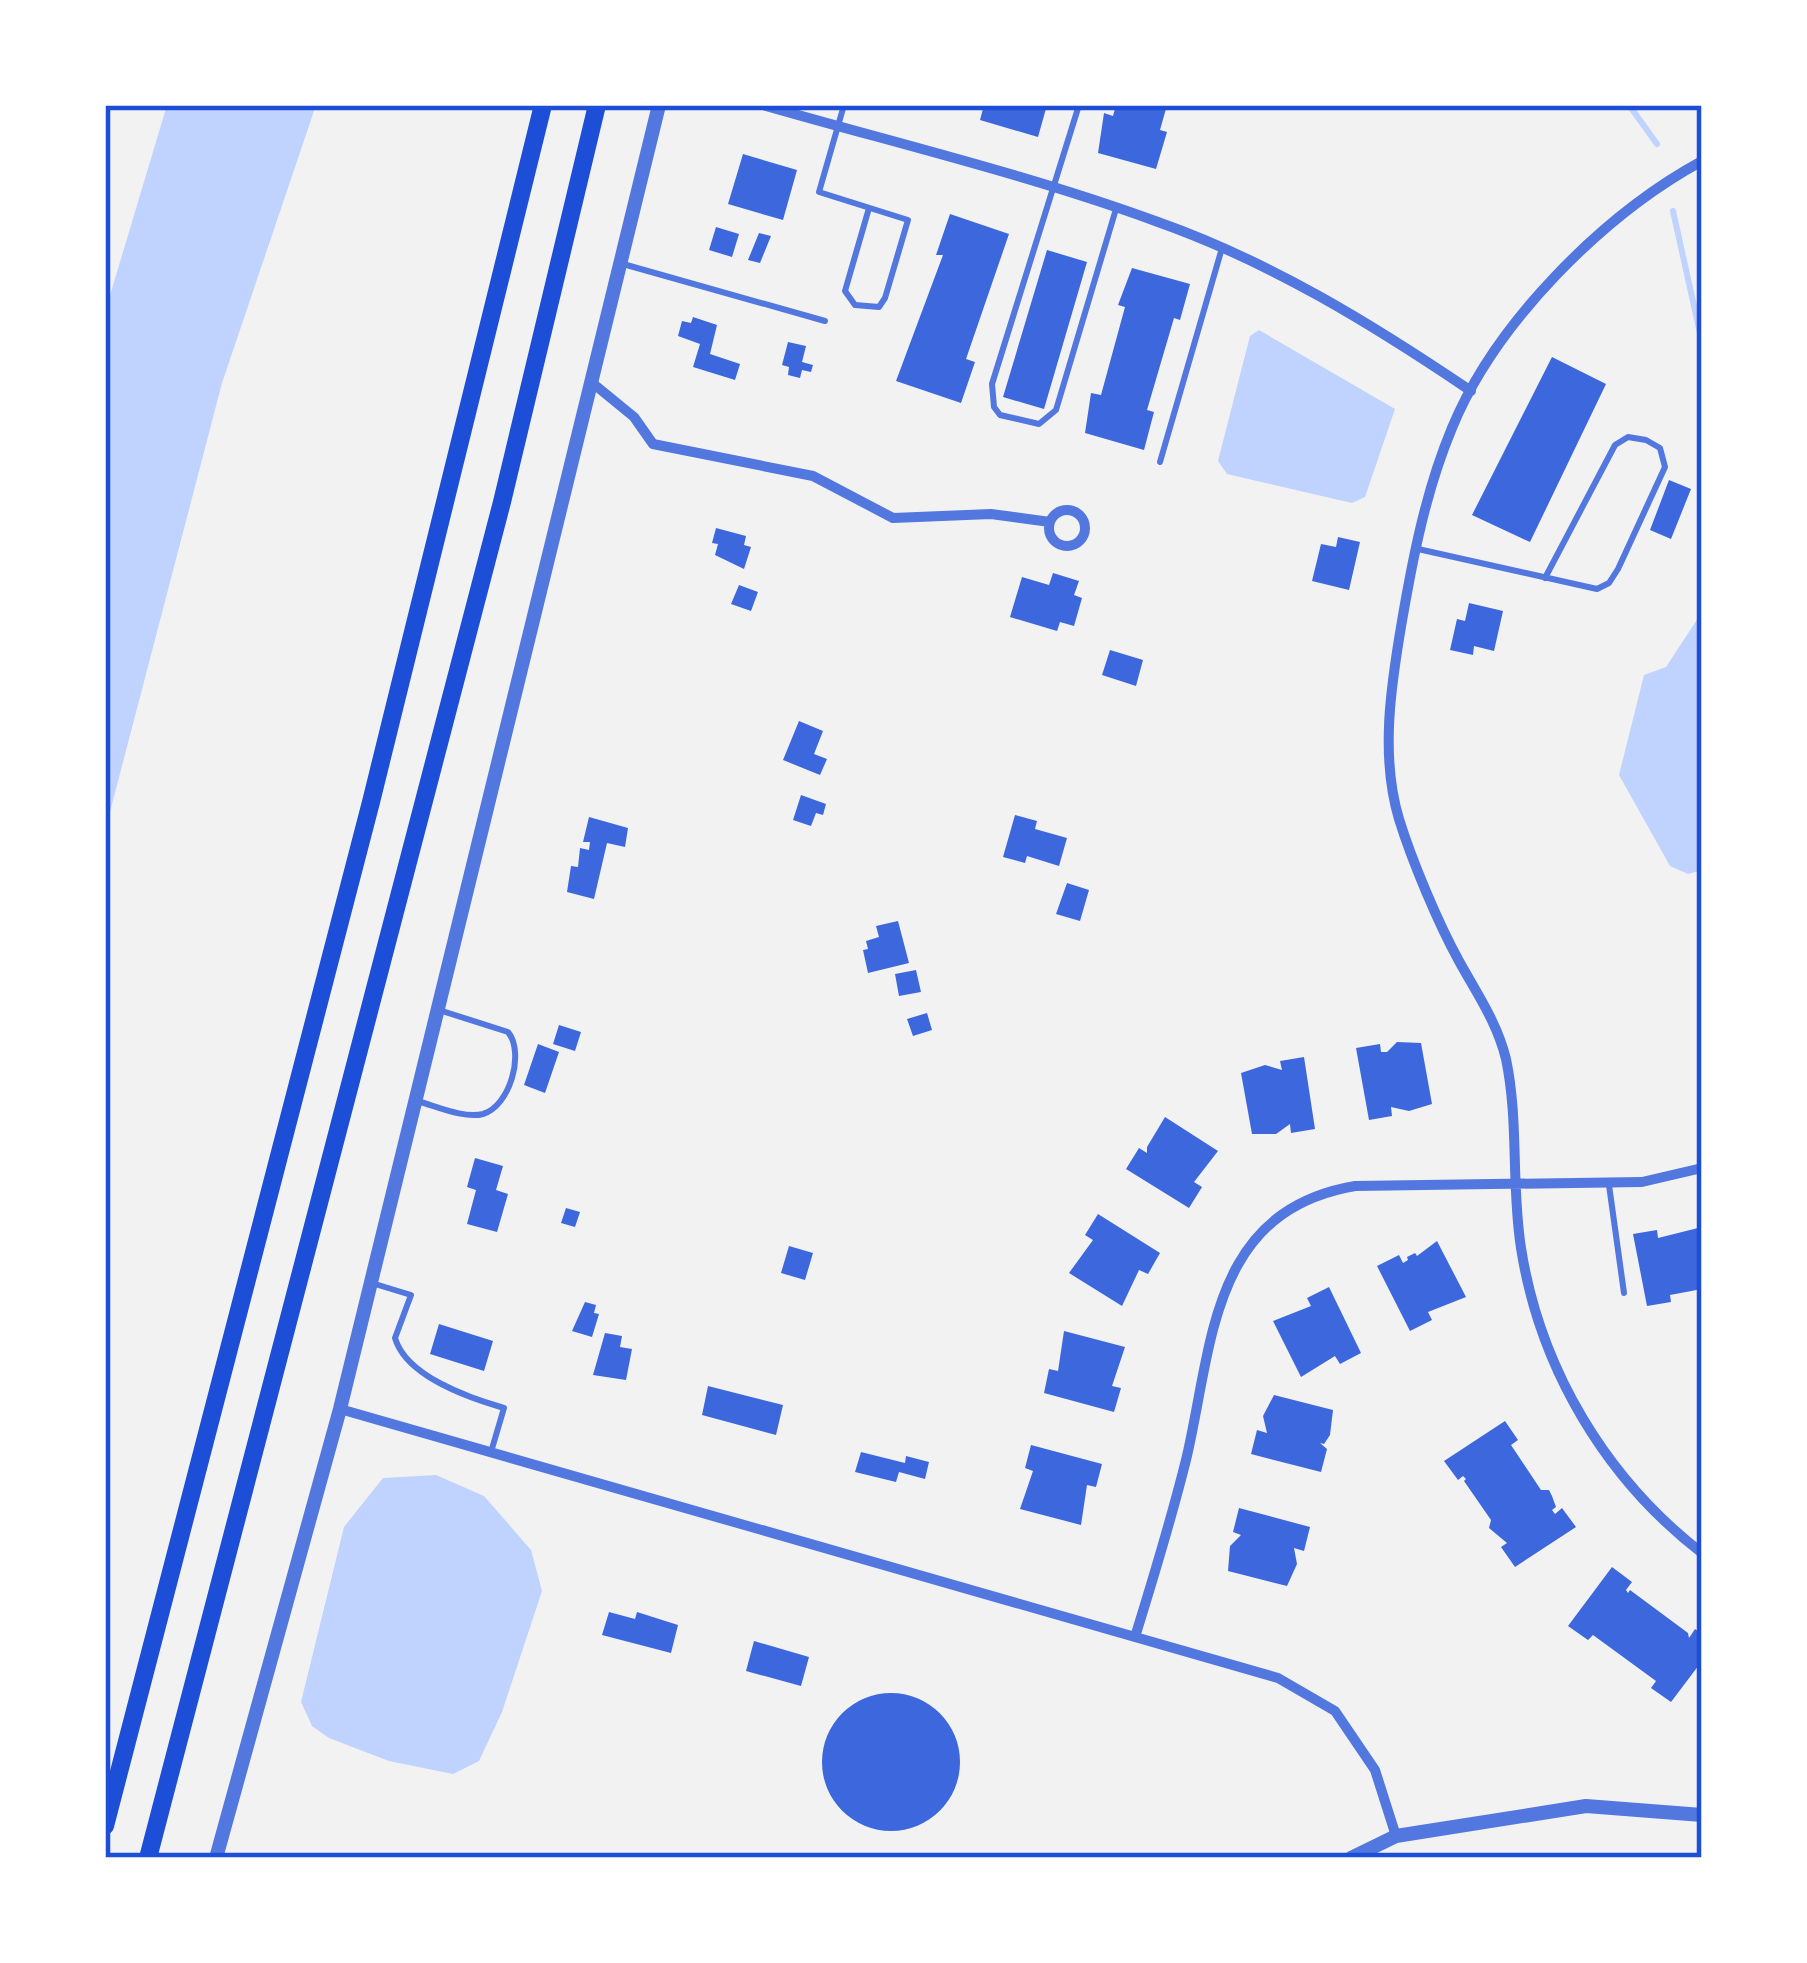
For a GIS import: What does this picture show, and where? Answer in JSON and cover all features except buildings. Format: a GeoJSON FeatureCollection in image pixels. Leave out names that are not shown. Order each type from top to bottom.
{"type":"FeatureCollection","features":[{"type":"Feature","properties":{"kind":"main road"},"geometry":{"type":"LineString","coordinates":[[105,1826],[371,802],[543,105]]}},
{"type":"Feature","properties":{"kind":"main road"},"geometry":{"type":"LineString","coordinates":[[148,1858],[490,548],[597,105]]}},
{"type":"Feature","properties":{"kind":"street"},"geometry":{"type":"LineString","coordinates":[[216,1858],[340,1409],[659,105]]}},
{"type":"Feature","properties":{"kind":"street"},"geometry":{"type":"LineString","coordinates":[[764,105],[1053,189],[1222,248],[1339,306],[1472,391]]}},
{"type":"Feature","properties":{"kind":"street"},"geometry":{"type":"LineString","coordinates":[[1702,161],[1625,209],[1589,241],[1526,310],[1452,427],[1415,548],[1392,678],[1389,771],[1399,820],[1456,956],[1500,1032],[1514,1098],[1520,1246],[1551,1356],[1572,1400],[1628,1484],[1702,1553]]}},
{"type":"Feature","properties":{"kind":"street"},"geometry":{"type":"LineString","coordinates":[[590,381],[634,417],[653,444],[813,476],[893,518],[991,514],[1050,522]]}},
{"type":"Feature","properties":{"kind":"street"},"geometry":{"type":"LineString","coordinates":[[1136,1637],[1186,1461],[1218,1304],[1228,1277],[1264,1229],[1338,1189],[1642,1182],[1702,1168]]}},
{"type":"Feature","properties":{"kind":"street"},"geometry":{"type":"LineString","coordinates":[[340,1409],[1277,1678],[1335,1712],[1376,1770],[1396,1836]]}},
{"type":"Feature","properties":{"kind":"street"},"geometry":{"type":"LineString","coordinates":[[1351,1858],[1396,1836],[1586,1806],[1702,1815]]}},
{"type":"Feature","properties":{"kind":"lane"},"geometry":{"type":"LineString","coordinates":[[844,105],[819,192],[908,220],[885,298],[879,307],[868,308],[855,305],[845,291],[869,208]]}},
{"type":"Feature","properties":{"kind":"lane"},"geometry":{"type":"LineString","coordinates":[[1079,105],[992,384],[994,407],[1000,415],[1039,424],[1056,410],[1116,209]]}},
{"type":"Feature","properties":{"kind":"lane"},"geometry":{"type":"LineString","coordinates":[[1160,462],[1222,248]]}},
{"type":"Feature","properties":{"kind":"lane"},"geometry":{"type":"LineString","coordinates":[[619,263],[825,321]]}},
{"type":"Feature","properties":{"kind":"lane"},"geometry":{"type":"LineString","coordinates":[[1415,548],[1545,578],[1597,589],[1609,584],[1665,466],[1660,448],[1628,437],[1616,445],[1545,578]]}},
{"type":"Feature","properties":{"kind":"lane"},"geometry":{"type":"LineString","coordinates":[[417,1101],[471,1115],[489,1112],[502,1099],[516,1060],[508,1032],[440,1010]]}},
{"type":"Feature","properties":{"kind":"lane"},"geometry":{"type":"LineString","coordinates":[[1609,1181],[1624,1293]]}},
{"type":"Feature","properties":{"kind":"lane"},"geometry":{"type":"LineString","coordinates":[[371,1283],[410,1295],[395,1338],[397,1347],[416,1365],[446,1388],[504,1408],[491,1453]]}},
{"type":"Feature","properties":{"kind":"water"},"geometry":{"type":"Polygon","coordinates":[[[167,105],[316,105],[222,383],[105,831],[105,312],[167,105]]]}},
{"type":"Feature","properties":{"kind":"water"},"geometry":{"type":"Polygon","coordinates":[[[1259,330],[1395,409],[1365,497],[1352,503],[1227,474],[1218,461],[1250,336],[1259,330]]]}},
{"type":"Feature","properties":{"kind":"water"},"geometry":{"type":"Polygon","coordinates":[[[1702,612],[1702,870],[1688,874],[1670,866],[1619,775],[1644,675],[1666,667],[1702,612]]]}},
{"type":"Feature","properties":{"kind":"water"},"geometry":{"type":"Polygon","coordinates":[[[436,1475],[484,1496],[531,1550],[542,1591],[502,1712],[479,1761],[453,1774],[389,1761],[329,1738],[312,1726],[301,1702],[344,1527],[383,1478],[436,1475]]]}},
{"type":"Feature","properties":{"kind":"waterway"},"geometry":{"type":"LineString","coordinates":[[1629,105],[1657,144]]}},
{"type":"Feature","properties":{"kind":"waterway"},"geometry":{"type":"LineString","coordinates":[[1673,211],[1702,342]]}}]}
